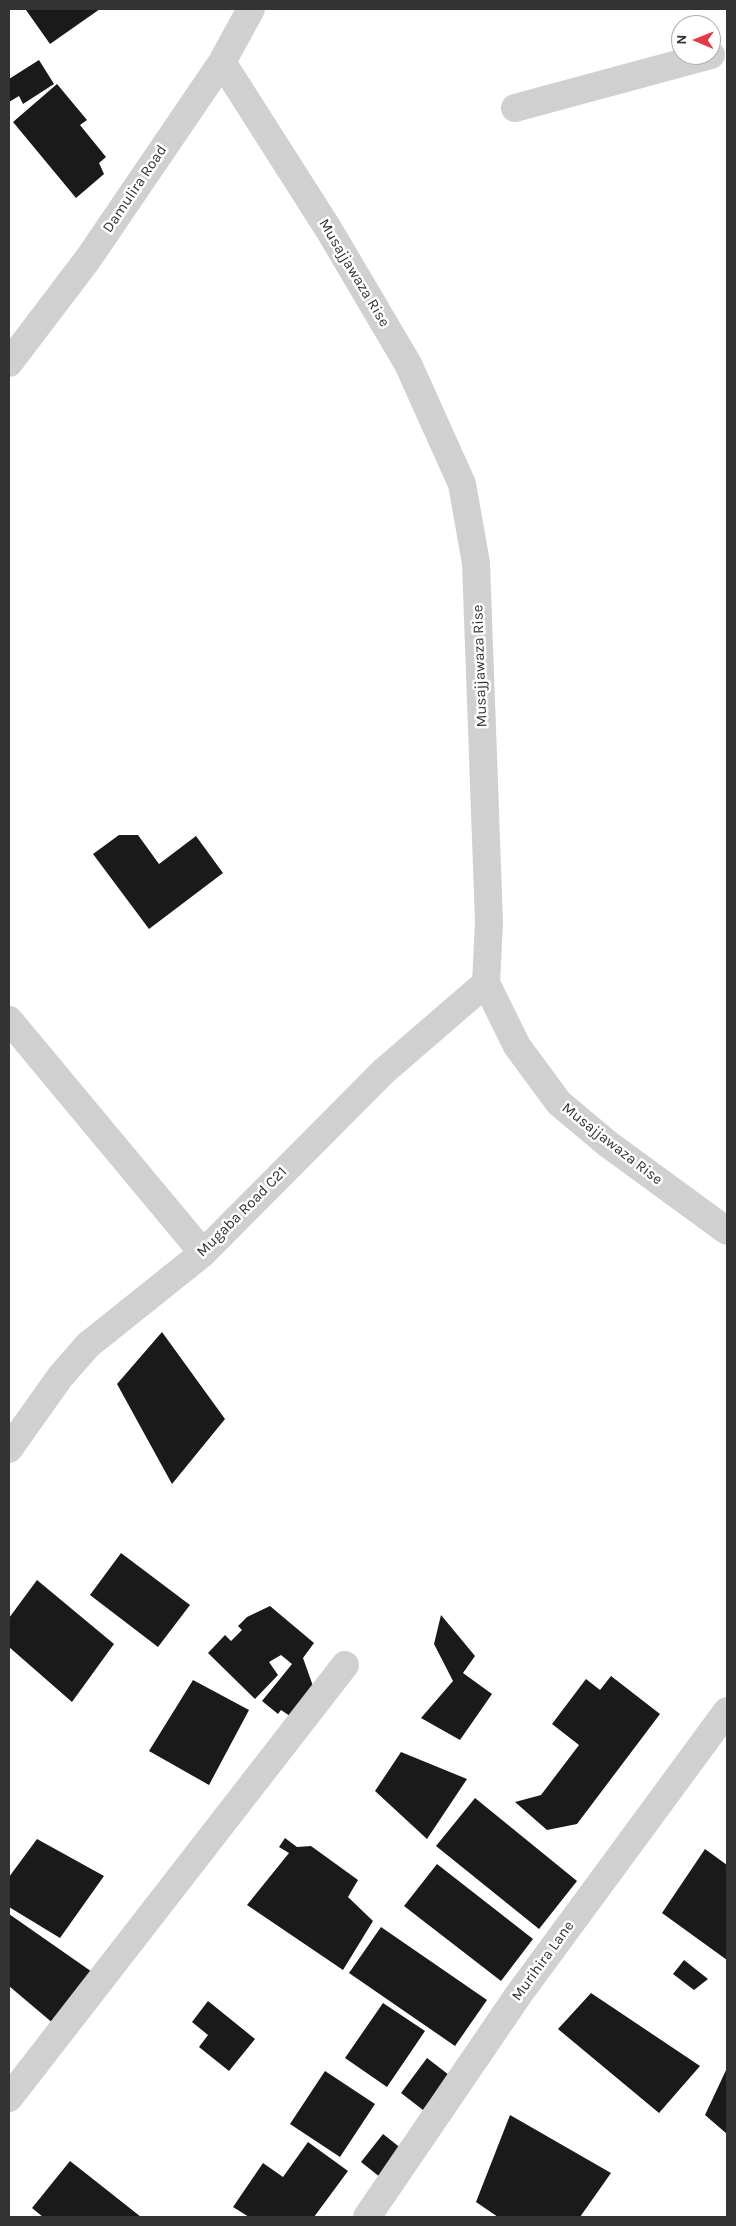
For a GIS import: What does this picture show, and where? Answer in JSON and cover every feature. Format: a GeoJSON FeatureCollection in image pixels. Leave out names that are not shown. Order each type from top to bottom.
{"type":"FeatureCollection","features":[{"type":"Feature","properties":{"kind":"street","name":"Damulira Road"},"geometry":{"type":"LineString","coordinates":[[9,362],[88,259],[222,62],[251,9]]}},
{"type":"Feature","properties":{"kind":"street","name":"Musajjawaza Rise"},"geometry":{"type":"LineString","coordinates":[[222,62],[329,230],[408,364],[462,484],[476,563],[489,922],[486,983],[517,1046],[560,1103],[608,1144],[727,1231]]}},
{"type":"Feature","properties":{"kind":"street"},"geometry":{"type":"LineString","coordinates":[[516,108],[674,65]]}},
{"type":"Feature","properties":{"kind":"street","name":"Mugaba Road C21"},"geometry":{"type":"LineString","coordinates":[[9,1449],[60,1377],[88,1345],[203,1252],[384,1071],[486,983]]}},
{"type":"Feature","properties":{"kind":"street"},"geometry":{"type":"LineString","coordinates":[[9,1020],[203,1252]]}},
{"type":"Feature","properties":{"kind":"street"},"geometry":{"type":"LineString","coordinates":[[9,2098],[345,1665]]}},
{"type":"Feature","properties":{"kind":"street","name":"Murihira Lane"},"geometry":{"type":"LineString","coordinates":[[367,2217],[519,1994],[727,1711]]}},
{"type":"Feature","properties":{"kind":"building"},"geometry":{"type":"Polygon","coordinates":[[[100,9],[50,44],[26,10],[100,9]]]}},
{"type":"Feature","properties":{"kind":"building"},"geometry":{"type":"Polygon","coordinates":[[[39,60],[54,84],[23,104],[19,96],[9,102],[9,79],[39,60]]]}},
{"type":"Feature","properties":{"kind":"building"},"geometry":{"type":"Polygon","coordinates":[[[57,84],[87,120],[80,125],[106,157],[99,163],[104,174],[76,198],[13,122],[57,84]]]}},
{"type":"Feature","properties":{"kind":"building"},"geometry":{"type":"Polygon","coordinates":[[[119,835],[138,835],[159,864],[196,836],[223,873],[149,929],[93,854],[119,835]]]}},
{"type":"Feature","properties":{"kind":"building"},"geometry":{"type":"Polygon","coordinates":[[[162,1332],[225,1419],[172,1484],[117,1384],[162,1332]]]}},
{"type":"Feature","properties":{"kind":"building"},"geometry":{"type":"Polygon","coordinates":[[[121,1553],[190,1605],[158,1647],[90,1595],[121,1553]]]}},
{"type":"Feature","properties":{"kind":"building"},"geometry":{"type":"Polygon","coordinates":[[[37,1580],[114,1644],[72,1702],[9,1647],[9,1618],[37,1580]]]}},
{"type":"Feature","properties":{"kind":"building"},"geometry":{"type":"Polygon","coordinates":[[[270,1606],[314,1643],[303,1658],[313,1686],[290,1716],[281,1710],[278,1714],[262,1701],[292,1664],[281,1655],[269,1662],[278,1675],[255,1699],[208,1653],[225,1635],[231,1641],[242,1630],[238,1626],[247,1617],[270,1606]]]}},
{"type":"Feature","properties":{"kind":"building"},"geometry":{"type":"Polygon","coordinates":[[[441,1615],[475,1656],[463,1673],[492,1694],[460,1740],[421,1718],[453,1681],[434,1644],[441,1615]]]}},
{"type":"Feature","properties":{"kind":"building"},"geometry":{"type":"Polygon","coordinates":[[[611,1676],[660,1714],[577,1824],[547,1830],[515,1802],[541,1795],[579,1745],[552,1724],[586,1679],[600,1690],[611,1676]]]}},
{"type":"Feature","properties":{"kind":"building"},"geometry":{"type":"Polygon","coordinates":[[[193,1680],[249,1710],[209,1785],[149,1751],[193,1680]]]}},
{"type":"Feature","properties":{"kind":"building"},"geometry":{"type":"Polygon","coordinates":[[[401,1752],[467,1779],[427,1839],[375,1791],[401,1752]]]}},
{"type":"Feature","properties":{"kind":"building"},"geometry":{"type":"Polygon","coordinates":[[[475,1798],[577,1881],[539,1929],[436,1846],[475,1798]]]}},
{"type":"Feature","properties":{"kind":"building"},"geometry":{"type":"Polygon","coordinates":[[[285,1838],[297,1847],[311,1846],[358,1880],[348,1897],[373,1921],[343,1970],[247,1905],[289,1853],[279,1847],[285,1838]]]}},
{"type":"Feature","properties":{"kind":"building"},"geometry":{"type":"Polygon","coordinates":[[[37,1839],[104,1876],[60,1938],[9,1907],[9,1877],[37,1839]]]}},
{"type":"Feature","properties":{"kind":"building"},"geometry":{"type":"Polygon","coordinates":[[[705,1849],[727,1865],[727,1960],[662,1913],[705,1849]]]}},
{"type":"Feature","properties":{"kind":"building"},"geometry":{"type":"Polygon","coordinates":[[[437,1864],[533,1939],[501,1981],[404,1906],[437,1864]]]}},
{"type":"Feature","properties":{"kind":"building"},"geometry":{"type":"Polygon","coordinates":[[[9,1914],[95,1974],[61,2030],[9,1986],[9,1914]]]}},
{"type":"Feature","properties":{"kind":"building"},"geometry":{"type":"Polygon","coordinates":[[[381,1927],[487,2000],[455,2046],[349,1973],[381,1927]]]}},
{"type":"Feature","properties":{"kind":"building"},"geometry":{"type":"Polygon","coordinates":[[[684,1960],[708,1979],[694,1990],[673,1974],[684,1960]]]}},
{"type":"Feature","properties":{"kind":"building"},"geometry":{"type":"Polygon","coordinates":[[[591,1993],[700,2066],[659,2113],[558,2029],[591,1993]]]}},
{"type":"Feature","properties":{"kind":"building"},"geometry":{"type":"Polygon","coordinates":[[[208,2001],[255,2039],[229,2071],[199,2047],[208,2035],[192,2022],[208,2001]]]}},
{"type":"Feature","properties":{"kind":"building"},"geometry":{"type":"Polygon","coordinates":[[[383,2003],[425,2031],[387,2087],[345,2058],[383,2003]]]}},
{"type":"Feature","properties":{"kind":"building"},"geometry":{"type":"Polygon","coordinates":[[[427,2058],[449,2075],[423,2110],[401,2093],[427,2058]]]}},
{"type":"Feature","properties":{"kind":"building"},"geometry":{"type":"Polygon","coordinates":[[[727,2068],[727,2134],[705,2115],[727,2068]]]}},
{"type":"Feature","properties":{"kind":"building"},"geometry":{"type":"Polygon","coordinates":[[[325,2071],[375,2104],[340,2157],[290,2124],[325,2071]]]}},
{"type":"Feature","properties":{"kind":"building"},"geometry":{"type":"Polygon","coordinates":[[[510,2115],[611,2173],[580,2217],[498,2217],[476,2202],[510,2115]]]}},
{"type":"Feature","properties":{"kind":"building"},"geometry":{"type":"Polygon","coordinates":[[[383,2134],[402,2149],[380,2177],[361,2162],[383,2134]]]}},
{"type":"Feature","properties":{"kind":"building"},"geometry":{"type":"Polygon","coordinates":[[[308,2142],[348,2171],[314,2217],[249,2217],[233,2207],[263,2163],[283,2177],[308,2142]]]}},
{"type":"Feature","properties":{"kind":"building"},"geometry":{"type":"Polygon","coordinates":[[[70,2161],[141,2217],[43,2217],[32,2208],[70,2161]]]}}]}
